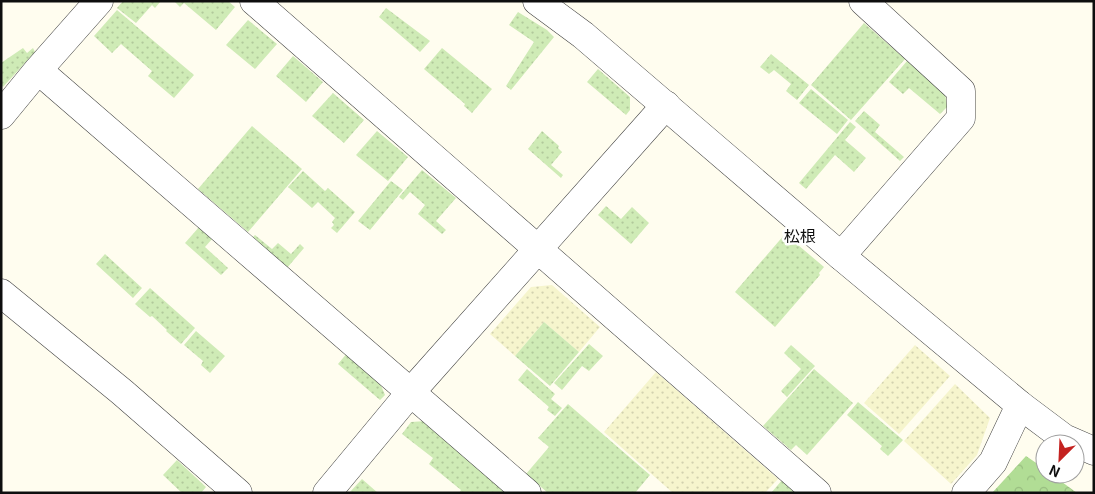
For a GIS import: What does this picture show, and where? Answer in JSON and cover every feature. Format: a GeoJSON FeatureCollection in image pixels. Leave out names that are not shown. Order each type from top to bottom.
{"type":"FeatureCollection","features":[{"type":"Feature","properties":{"kind":"street"},"geometry":{"type":"LineString","coordinates":[[1,115],[99,1]]}},
{"type":"Feature","properties":{"kind":"street"},"geometry":{"type":"LineString","coordinates":[[254,1],[817,493]]}},
{"type":"Feature","properties":{"kind":"street"},"geometry":{"type":"LineString","coordinates":[[537,1],[583,35],[841,256],[1020,405],[1064,438],[1094,451]]}},
{"type":"Feature","properties":{"kind":"street"},"geometry":{"type":"LineString","coordinates":[[841,256],[962,118],[961,91],[862,1]]}},
{"type":"Feature","properties":{"kind":"street"},"geometry":{"type":"LineString","coordinates":[[38,70],[527,493]]}},
{"type":"Feature","properties":{"kind":"street"},"geometry":{"type":"LineString","coordinates":[[327,493],[410,393],[666,105]]}},
{"type":"Feature","properties":{"kind":"street"},"geometry":{"type":"LineString","coordinates":[[1,293],[122,392],[238,493]]}},
{"type":"Feature","properties":{"kind":"street"},"geometry":{"type":"LineString","coordinates":[[966,493],[993,462],[1020,405]]}},
{"type":"Feature","properties":{"kind":"green space"},"geometry":{"type":"Polygon","coordinates":[[[123,1],[161,1],[155,8],[152,5],[136,23],[117,8],[123,1]]]}},
{"type":"Feature","properties":{"kind":"green space"},"geometry":{"type":"Polygon","coordinates":[[[174,1],[228,1],[235,7],[216,30],[184,3],[180,7],[174,1]]]}},
{"type":"Feature","properties":{"kind":"green space"},"geometry":{"type":"Polygon","coordinates":[[[386,8],[430,41],[420,52],[379,17],[386,8]]]}},
{"type":"Feature","properties":{"kind":"green space"},"geometry":{"type":"Polygon","coordinates":[[[117,10],[194,75],[174,98],[148,76],[152,71],[121,44],[112,53],[94,36],[117,10]]]}},
{"type":"Feature","properties":{"kind":"green space"},"geometry":{"type":"Polygon","coordinates":[[[518,12],[547,30],[554,37],[511,90],[506,86],[534,42],[509,25],[518,12]]]}},
{"type":"Feature","properties":{"kind":"green space"},"geometry":{"type":"Polygon","coordinates":[[[248,20],[277,44],[255,69],[226,45],[248,20]]]}},
{"type":"Feature","properties":{"kind":"green space"},"geometry":{"type":"Polygon","coordinates":[[[864,23],[905,59],[851,120],[811,85],[864,23]]]}},
{"type":"Feature","properties":{"kind":"green space"},"geometry":{"type":"Polygon","coordinates":[[[23,48],[27,53],[33,48],[35,52],[3,87],[1,84],[1,63],[23,48]]]}},
{"type":"Feature","properties":{"kind":"green space"},"geometry":{"type":"Polygon","coordinates":[[[442,48],[492,89],[472,113],[464,106],[465,104],[424,69],[442,48]]]}},
{"type":"Feature","properties":{"kind":"green space"},"geometry":{"type":"Polygon","coordinates":[[[771,54],[809,85],[797,100],[786,91],[791,84],[774,70],[769,74],[760,67],[771,54]]]}},
{"type":"Feature","properties":{"kind":"green space"},"geometry":{"type":"Polygon","coordinates":[[[293,56],[323,82],[306,102],[276,76],[293,56]]]}},
{"type":"Feature","properties":{"kind":"green space"},"geometry":{"type":"Polygon","coordinates":[[[907,61],[945,93],[947,107],[940,114],[909,88],[903,94],[889,82],[907,61]]]}},
{"type":"Feature","properties":{"kind":"green space"},"geometry":{"type":"Polygon","coordinates":[[[598,69],[630,97],[630,110],[626,115],[587,82],[598,69]]]}},
{"type":"Feature","properties":{"kind":"green space"},"geometry":{"type":"Polygon","coordinates":[[[811,89],[848,120],[837,134],[799,103],[811,89]]]}},
{"type":"Feature","properties":{"kind":"green space"},"geometry":{"type":"Polygon","coordinates":[[[333,93],[364,120],[344,143],[312,116],[333,93]]]}},
{"type":"Feature","properties":{"kind":"green space"},"geometry":{"type":"Polygon","coordinates":[[[864,111],[880,125],[875,132],[904,157],[900,161],[855,121],[864,111]]]}},
{"type":"Feature","properties":{"kind":"green space"},"geometry":{"type":"Polygon","coordinates":[[[850,122],[856,127],[845,140],[866,158],[854,172],[835,155],[806,189],[799,183],[850,122]]]}},
{"type":"Feature","properties":{"kind":"green space"},"geometry":{"type":"Polygon","coordinates":[[[252,126],[302,169],[248,232],[198,189],[252,126]]]}},
{"type":"Feature","properties":{"kind":"green space"},"geometry":{"type":"Polygon","coordinates":[[[377,131],[408,157],[388,181],[356,155],[377,131]]]}},
{"type":"Feature","properties":{"kind":"green space"},"geometry":{"type":"Polygon","coordinates":[[[542,131],[559,146],[558,148],[562,152],[551,165],[563,175],[561,178],[528,149],[542,131]]]}},
{"type":"Feature","properties":{"kind":"green space"},"geometry":{"type":"Polygon","coordinates":[[[422,170],[456,198],[436,221],[446,230],[442,234],[418,214],[425,205],[410,192],[403,200],[399,197],[422,170]]]}},
{"type":"Feature","properties":{"kind":"green space"},"geometry":{"type":"Polygon","coordinates":[[[303,171],[325,191],[328,188],[355,212],[337,233],[331,228],[334,225],[332,222],[335,218],[318,202],[312,208],[288,187],[303,171]]]}},
{"type":"Feature","properties":{"kind":"green space"},"geometry":{"type":"Polygon","coordinates":[[[391,181],[403,190],[370,230],[358,221],[391,181]]]}},
{"type":"Feature","properties":{"kind":"green space"},"geometry":{"type":"Polygon","coordinates":[[[606,206],[621,219],[632,207],[649,223],[631,244],[598,215],[606,206]]]}},
{"type":"Feature","properties":{"kind":"green space"},"geometry":{"type":"Polygon","coordinates":[[[200,226],[213,238],[205,247],[228,268],[221,275],[185,243],[200,226]]]}},
{"type":"Feature","properties":{"kind":"green space"},"geometry":{"type":"Polygon","coordinates":[[[785,234],[824,267],[819,273],[820,275],[775,327],[735,292],[785,234]]]}},
{"type":"Feature","properties":{"kind":"green space"},"geometry":{"type":"Polygon","coordinates":[[[255,235],[272,249],[278,243],[291,254],[300,244],[304,248],[287,268],[252,238],[255,235]]]}},
{"type":"Feature","properties":{"kind":"green space"},"geometry":{"type":"Polygon","coordinates":[[[105,254],[142,288],[133,298],[96,264],[105,254]]]}},
{"type":"Feature","properties":{"kind":"green space"},"geometry":{"type":"Polygon","coordinates":[[[552,285],[600,327],[579,352],[544,322],[515,356],[490,334],[531,287],[552,285]]]}},
{"type":"Feature","properties":{"kind":"green space"},"geometry":{"type":"Polygon","coordinates":[[[150,288],[195,328],[181,344],[152,316],[150,317],[135,304],[150,288]]]}},
{"type":"Feature","properties":{"kind":"green space"},"geometry":{"type":"Polygon","coordinates":[[[544,322],[579,352],[550,386],[515,356],[544,322]]]}},
{"type":"Feature","properties":{"kind":"green space"},"geometry":{"type":"Polygon","coordinates":[[[196,331],[225,356],[210,373],[201,365],[203,361],[184,345],[196,331]]]}},
{"type":"Feature","properties":{"kind":"green space"},"geometry":{"type":"Polygon","coordinates":[[[589,344],[603,356],[589,371],[582,366],[562,390],[554,383],[589,344]]]}},
{"type":"Feature","properties":{"kind":"green space"},"geometry":{"type":"Polygon","coordinates":[[[791,345],[815,366],[787,397],[781,391],[801,369],[784,353],[791,345]]]}},
{"type":"Feature","properties":{"kind":"green space"},"geometry":{"type":"Polygon","coordinates":[[[915,345],[950,376],[899,434],[864,403],[915,345]]]}},
{"type":"Feature","properties":{"kind":"green space"},"geometry":{"type":"Polygon","coordinates":[[[348,352],[378,378],[385,395],[380,400],[338,364],[348,352]]]}},
{"type":"Feature","properties":{"kind":"green space"},"geometry":{"type":"Polygon","coordinates":[[[527,369],[555,394],[551,399],[562,408],[555,416],[547,410],[549,407],[518,380],[527,369]]]}},
{"type":"Feature","properties":{"kind":"green space"},"geometry":{"type":"Polygon","coordinates":[[[814,369],[853,403],[807,455],[796,445],[791,450],[763,426],[814,369]]]}},
{"type":"Feature","properties":{"kind":"green space"},"geometry":{"type":"Polygon","coordinates":[[[656,372],[778,479],[765,493],[673,493],[604,432],[656,372]]]}},
{"type":"Feature","properties":{"kind":"green space"},"geometry":{"type":"Polygon","coordinates":[[[955,384],[990,418],[977,455],[951,484],[904,441],[955,384]]]}},
{"type":"Feature","properties":{"kind":"green space"},"geometry":{"type":"Polygon","coordinates":[[[858,402],[903,440],[888,456],[880,449],[882,446],[847,415],[858,402]]]}},
{"type":"Feature","properties":{"kind":"green space"},"geometry":{"type":"Polygon","coordinates":[[[568,404],[650,475],[635,493],[548,493],[526,474],[549,447],[538,438],[568,404]]]}},
{"type":"Feature","properties":{"kind":"green space"},"geometry":{"type":"Polygon","coordinates":[[[426,421],[509,493],[459,493],[461,490],[429,464],[433,458],[402,434],[411,422],[426,421]]]}},
{"type":"Feature","properties":{"kind":"green space"},"geometry":{"type":"Polygon","coordinates":[[[1026,456],[1035,462],[1035,484],[1065,484],[1077,493],[992,493],[1026,456]]]}},
{"type":"Feature","properties":{"kind":"green space"},"geometry":{"type":"Polygon","coordinates":[[[177,460],[206,487],[201,493],[182,493],[163,475],[177,460]]]}},
{"type":"Feature","properties":{"kind":"green space"},"geometry":{"type":"Polygon","coordinates":[[[362,479],[378,493],[349,493],[362,479]]]}},
{"type":"Feature","properties":{"kind":"green space"},"geometry":{"type":"Polygon","coordinates":[[[783,479],[799,493],[771,493],[783,479]]]}},
{"type":"Feature","properties":{"kind":"district","name":"松根"},"geometry":{"type":"Point","coordinates":[800,236]}}]}
